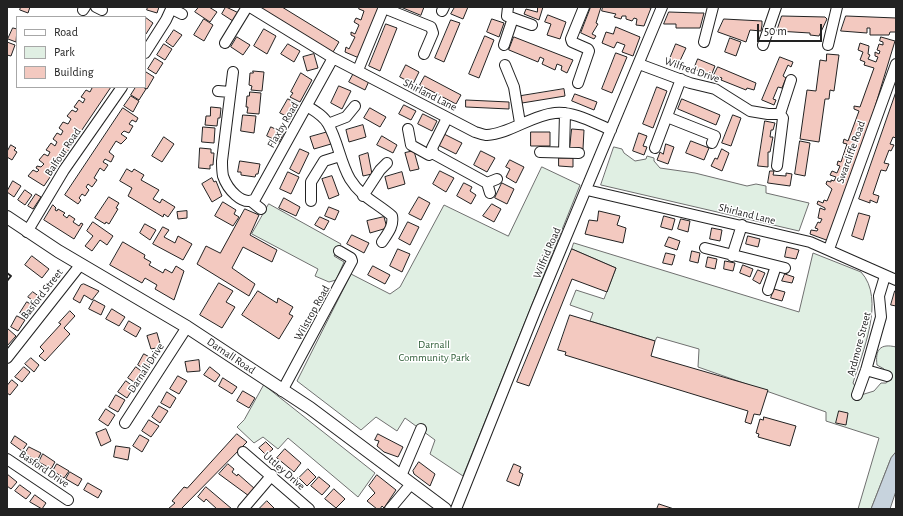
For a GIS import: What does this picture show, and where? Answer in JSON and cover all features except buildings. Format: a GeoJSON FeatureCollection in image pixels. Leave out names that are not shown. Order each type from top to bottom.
{"type":"FeatureCollection","features":[{"type":"Feature","properties":{"kind":"main road","name":"Darnall Road"},"geometry":{"type":"LineString","coordinates":[[7,217],[27,232],[187,327],[356,441],[445,509]]}},
{"type":"Feature","properties":{"kind":"street"},"geometry":{"type":"LineString","coordinates":[[225,43],[248,7]]}},
{"type":"Feature","properties":{"kind":"street","name":"Shirland Lane"},"geometry":{"type":"LineString","coordinates":[[248,7],[333,58],[475,132],[487,135],[539,116],[555,112],[565,113],[611,130]]}},
{"type":"Feature","properties":{"kind":"street"},"geometry":{"type":"LineString","coordinates":[[508,7],[507,16],[532,25]]}},
{"type":"Feature","properties":{"kind":"street"},"geometry":{"type":"LineString","coordinates":[[578,83],[589,51],[588,49],[572,42],[571,39],[584,7]]}},
{"type":"Feature","properties":{"kind":"street","name":"Wilfrid Road"},"geometry":{"type":"LineString","coordinates":[[456,509],[536,309],[587,190],[662,7]]}},
{"type":"Feature","properties":{"kind":"street"},"geometry":{"type":"LineString","coordinates":[[704,42],[713,7]]}},
{"type":"Feature","properties":{"kind":"street"},"geometry":{"type":"LineString","coordinates":[[763,45],[776,7]]}},
{"type":"Feature","properties":{"kind":"street"},"geometry":{"type":"LineString","coordinates":[[828,45],[838,7]]}},
{"type":"Feature","properties":{"kind":"street"},"geometry":{"type":"LineString","coordinates":[[146,51],[172,8],[182,14]]}},
{"type":"Feature","properties":{"kind":"street"},"geometry":{"type":"LineString","coordinates":[[358,70],[384,8],[432,27],[433,32],[424,54]]}},
{"type":"Feature","properties":{"kind":"street"},"geometry":{"type":"LineString","coordinates":[[504,45],[513,18]]}},
{"type":"Feature","properties":{"kind":"street","name":"Flaxby Road"},"geometry":{"type":"LineString","coordinates":[[251,202],[255,199],[333,58]]}},
{"type":"Feature","properties":{"kind":"street","name":"Wilfred Drive"},"geometry":{"type":"LineString","coordinates":[[639,64],[715,89],[750,111],[780,114]]}},
{"type":"Feature","properties":{"kind":"street","name":"Swarcliffe Road"},"geometry":{"type":"LineString","coordinates":[[829,249],[896,64]]}},
{"type":"Feature","properties":{"kind":"street"},"geometry":{"type":"LineString","coordinates":[[505,65],[514,87],[520,123]]}},
{"type":"Feature","properties":{"kind":"street"},"geometry":{"type":"LineString","coordinates":[[233,72],[222,160],[222,174],[232,191],[245,201],[251,202],[261,209]]}},
{"type":"Feature","properties":{"kind":"street"},"geometry":{"type":"LineString","coordinates":[[655,148],[681,79]]}},
{"type":"Feature","properties":{"kind":"street","name":"Balfour Road"},"geometry":{"type":"LineString","coordinates":[[27,232],[64,170],[121,88]]}},
{"type":"Feature","properties":{"kind":"street"},"geometry":{"type":"LineString","coordinates":[[777,166],[783,118],[780,114],[792,88]]}},
{"type":"Feature","properties":{"kind":"street"},"geometry":{"type":"LineString","coordinates":[[218,91],[230,92]]}},
{"type":"Feature","properties":{"kind":"street"},"geometry":{"type":"LineString","coordinates":[[307,106],[321,115],[328,124],[349,178],[363,196],[392,216],[393,221],[391,228],[382,242]]}},
{"type":"Feature","properties":{"kind":"street"},"geometry":{"type":"LineString","coordinates":[[328,124],[346,117],[355,106]]}},
{"type":"Feature","properties":{"kind":"street"},"geometry":{"type":"LineString","coordinates":[[564,152],[565,113]]}},
{"type":"Feature","properties":{"kind":"street"},"geometry":{"type":"LineString","coordinates":[[667,117],[715,136],[712,143]]}},
{"type":"Feature","properties":{"kind":"street"},"geometry":{"type":"LineString","coordinates":[[429,156],[447,118]]}},
{"type":"Feature","properties":{"kind":"street"},"geometry":{"type":"LineString","coordinates":[[408,129],[412,145],[429,156]]}},
{"type":"Feature","properties":{"kind":"street"},"geometry":{"type":"LineString","coordinates":[[540,152],[580,153]]}},
{"type":"Feature","properties":{"kind":"street"},"geometry":{"type":"LineString","coordinates":[[429,156],[434,154],[492,181],[490,193]]}},
{"type":"Feature","properties":{"kind":"street"},"geometry":{"type":"LineString","coordinates":[[311,201],[311,182],[324,161],[340,156]]}},
{"type":"Feature","properties":{"kind":"street"},"geometry":{"type":"LineString","coordinates":[[363,196],[380,170],[387,163]]}},
{"type":"Feature","properties":{"kind":"street","name":"Shirland Lane"},"geometry":{"type":"LineString","coordinates":[[587,190],[810,242],[829,249],[896,280]]}},
{"type":"Feature","properties":{"kind":"street"},"geometry":{"type":"LineString","coordinates":[[732,256],[742,225]]}},
{"type":"Feature","properties":{"kind":"street"},"geometry":{"type":"LineString","coordinates":[[705,248],[732,256],[781,267],[768,290]]}},
{"type":"Feature","properties":{"kind":"street","name":"Wilstrop Road"},"geometry":{"type":"LineString","coordinates":[[282,391],[352,261],[351,258],[339,251]]}},
{"type":"Feature","properties":{"kind":"street","name":"Basford Street"},"geometry":{"type":"LineString","coordinates":[[7,358],[81,264]]}},
{"type":"Feature","properties":{"kind":"street","name":"Ardmore Street"},"geometry":{"type":"LineString","coordinates":[[857,395],[866,370],[881,317],[879,296],[885,276]]}},
{"type":"Feature","properties":{"kind":"street","name":"Darnall Drive"},"geometry":{"type":"LineString","coordinates":[[125,423],[187,327]]}},
{"type":"Feature","properties":{"kind":"street"},"geometry":{"type":"LineString","coordinates":[[866,370],[887,376]]}},
{"type":"Feature","properties":{"kind":"street"},"geometry":{"type":"LineString","coordinates":[[401,476],[421,430]]}},
{"type":"Feature","properties":{"kind":"street","name":"Uttley Drive"},"geometry":{"type":"LineString","coordinates":[[243,452],[309,509]]}},
{"type":"Feature","properties":{"kind":"street","name":"Basford Drive"},"geometry":{"type":"LineString","coordinates":[[7,459],[68,500]]}},
{"type":"Feature","properties":{"kind":"street"},"geometry":{"type":"LineString","coordinates":[[243,509],[272,476]]}},
{"type":"Feature","properties":{"kind":"street"},"geometry":{"type":"LineString","coordinates":[[390,509],[411,484]]}},
{"type":"Feature","properties":{"kind":"green space"},"geometry":{"type":"Polygon","coordinates":[[[614,147],[622,149],[624,153],[635,161],[646,159],[647,156],[654,158],[654,161],[660,168],[695,173],[747,186],[756,184],[766,186],[766,193],[809,203],[799,231],[601,185],[614,147]]]}},
{"type":"Feature","properties":{"kind":"green space","name":"Darnall Community Park"},"geometry":{"type":"Polygon","coordinates":[[[542,167],[580,185],[463,476],[430,454],[435,440],[405,418],[397,431],[376,417],[361,430],[297,381],[351,274],[390,294],[400,287],[444,205],[508,236],[542,167]]]}},
{"type":"Feature","properties":{"kind":"green space"},"geometry":{"type":"Polygon","coordinates":[[[269,204],[341,244],[334,256],[344,262],[336,280],[329,282],[315,276],[318,269],[252,234],[269,204]]]}},
{"type":"Feature","properties":{"kind":"green space"},"geometry":{"type":"Polygon","coordinates":[[[574,243],[799,312],[813,253],[861,272],[868,283],[872,297],[872,311],[866,342],[853,383],[861,395],[874,391],[881,383],[886,383],[890,380],[884,369],[877,365],[877,355],[882,347],[896,347],[896,452],[891,458],[871,509],[858,509],[879,438],[826,421],[826,412],[698,367],[699,349],[657,337],[655,341],[590,321],[593,313],[570,305],[576,290],[604,299],[616,268],[572,249],[574,243]]]}},
{"type":"Feature","properties":{"kind":"green space"},"geometry":{"type":"Polygon","coordinates":[[[264,385],[375,473],[358,497],[288,438],[278,449],[263,437],[254,443],[237,427],[244,420],[264,385]]]}},
{"type":"Feature","properties":{"kind":"shaded area"},"geometry":{"type":"Polygon","coordinates":[[[896,452],[896,491],[890,509],[871,509],[891,458],[896,452]]]}},
{"type":"Feature","properties":{"kind":"wall"},"geometry":{"type":"LineString","coordinates":[[7,273],[11,276],[7,281]]}}]}
